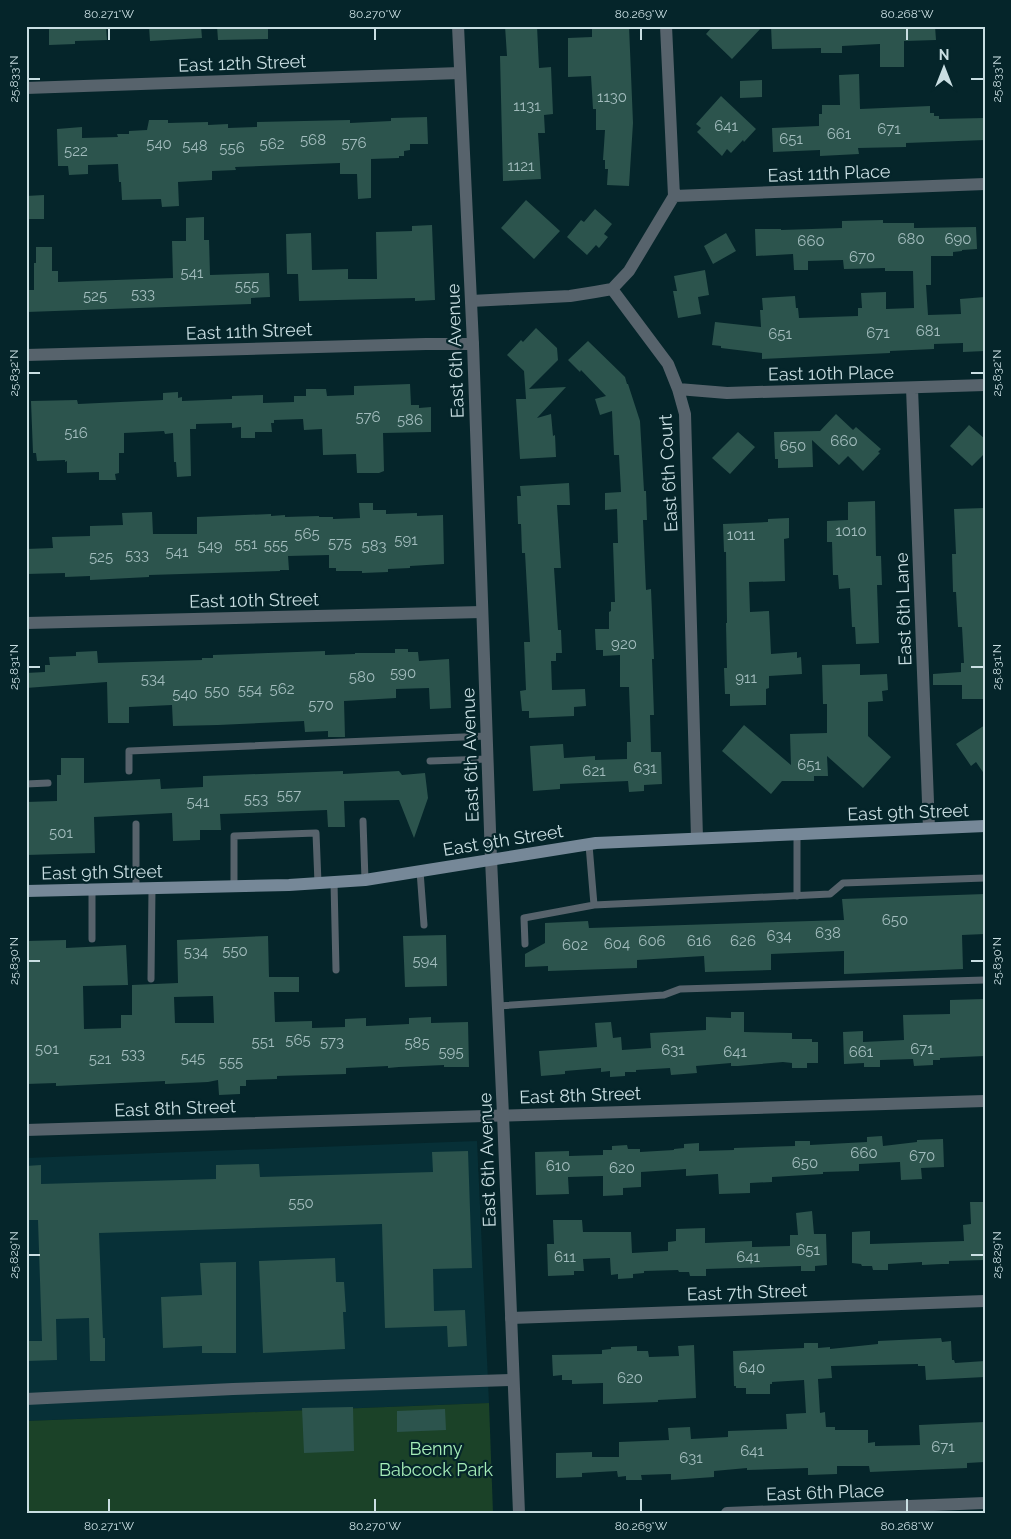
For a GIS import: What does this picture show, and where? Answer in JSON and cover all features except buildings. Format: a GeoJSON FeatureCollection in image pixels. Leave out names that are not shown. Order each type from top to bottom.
{"type":"FeatureCollection","features":[{"type":"Feature","properties":{"kind":"main road","name":"East 9th Street"},"geometry":{"type":"LineString","coordinates":[[26,891],[234,887],[365,880],[589,845],[697,838],[985,826]]}},
{"type":"Feature","properties":{"kind":"street","name":"East 6th Avenue"},"geometry":{"type":"LineString","coordinates":[[458,26],[473,344],[491,859],[519,1513]]}},
{"type":"Feature","properties":{"kind":"street"},"geometry":{"type":"LineString","coordinates":[[471,300],[570,296],[612,288],[629,271],[674,196],[666,26]]}},
{"type":"Feature","properties":{"kind":"street","name":"East 12th Street"},"geometry":{"type":"LineString","coordinates":[[26,88],[460,73]]}},
{"type":"Feature","properties":{"kind":"street","name":"East 11th Place"},"geometry":{"type":"LineString","coordinates":[[674,196],[985,184]]}},
{"type":"Feature","properties":{"kind":"street","name":"East 6th Court"},"geometry":{"type":"LineString","coordinates":[[612,288],[668,364],[685,414],[697,838]]}},
{"type":"Feature","properties":{"kind":"street","name":"East 11th Street"},"geometry":{"type":"LineString","coordinates":[[26,355],[473,344]]}},
{"type":"Feature","properties":{"kind":"street","name":"East 10th Place"},"geometry":{"type":"LineString","coordinates":[[678,389],[727,392],[985,386]]}},
{"type":"Feature","properties":{"kind":"street","name":"East 6th Lane"},"geometry":{"type":"LineString","coordinates":[[912,388],[929,828]]}},
{"type":"Feature","properties":{"kind":"street","name":"East 10th Street"},"geometry":{"type":"LineString","coordinates":[[26,623],[482,612]]}},
{"type":"Feature","properties":{"kind":"street","name":"East 8th Street"},"geometry":{"type":"LineString","coordinates":[[26,1130],[985,1101]]}},
{"type":"Feature","properties":{"kind":"street","name":"East 7th Street"},"geometry":{"type":"LineString","coordinates":[[511,1318],[985,1301]]}},
{"type":"Feature","properties":{"kind":"street"},"geometry":{"type":"LineString","coordinates":[[26,1399],[233,1389],[513,1380]]}},
{"type":"Feature","properties":{"kind":"street","name":"East 6th Place"},"geometry":{"type":"LineString","coordinates":[[727,1513],[985,1503]]}},
{"type":"Feature","properties":{"kind":"lane"},"geometry":{"type":"LineString","coordinates":[[129,771],[129,752],[487,736]]}},
{"type":"Feature","properties":{"kind":"lane"},"geometry":{"type":"LineString","coordinates":[[430,761],[488,759]]}},
{"type":"Feature","properties":{"kind":"lane"},"geometry":{"type":"LineString","coordinates":[[26,784],[48,783]]}},
{"type":"Feature","properties":{"kind":"lane"},"geometry":{"type":"LineString","coordinates":[[363,821],[365,880]]}},
{"type":"Feature","properties":{"kind":"lane"},"geometry":{"type":"LineString","coordinates":[[136,824],[136,888]]}},
{"type":"Feature","properties":{"kind":"lane"},"geometry":{"type":"LineString","coordinates":[[234,887],[234,836],[316,833],[318,883]]}},
{"type":"Feature","properties":{"kind":"lane"},"geometry":{"type":"LineString","coordinates":[[797,834],[797,896]]}},
{"type":"Feature","properties":{"kind":"lane"},"geometry":{"type":"LineString","coordinates":[[589,845],[594,906]]}},
{"type":"Feature","properties":{"kind":"lane"},"geometry":{"type":"LineString","coordinates":[[420,871],[424,926]]}},
{"type":"Feature","properties":{"kind":"lane"},"geometry":{"type":"LineString","coordinates":[[525,944],[524,918],[594,906],[830,894],[843,883],[985,878]]}},
{"type":"Feature","properties":{"kind":"lane"},"geometry":{"type":"LineString","coordinates":[[334,882],[336,970]]}},
{"type":"Feature","properties":{"kind":"lane"},"geometry":{"type":"LineString","coordinates":[[151,979],[152,888]]}},
{"type":"Feature","properties":{"kind":"lane"},"geometry":{"type":"LineString","coordinates":[[92,889],[92,939]]}},
{"type":"Feature","properties":{"kind":"lane"},"geometry":{"type":"LineString","coordinates":[[498,1006],[664,994],[680,989],[985,980]]}},
{"type":"Feature","properties":{"kind":"shaded area"},"geometry":{"type":"Polygon","coordinates":[[[477,1141],[489,1403],[26,1421],[26,1158],[477,1141]]]}},
{"type":"Feature","properties":{"kind":"green space","name":"Benny Babcock Park"},"geometry":{"type":"Polygon","coordinates":[[[489,1403],[493,1513],[26,1513],[26,1421],[489,1403]]]}}]}
